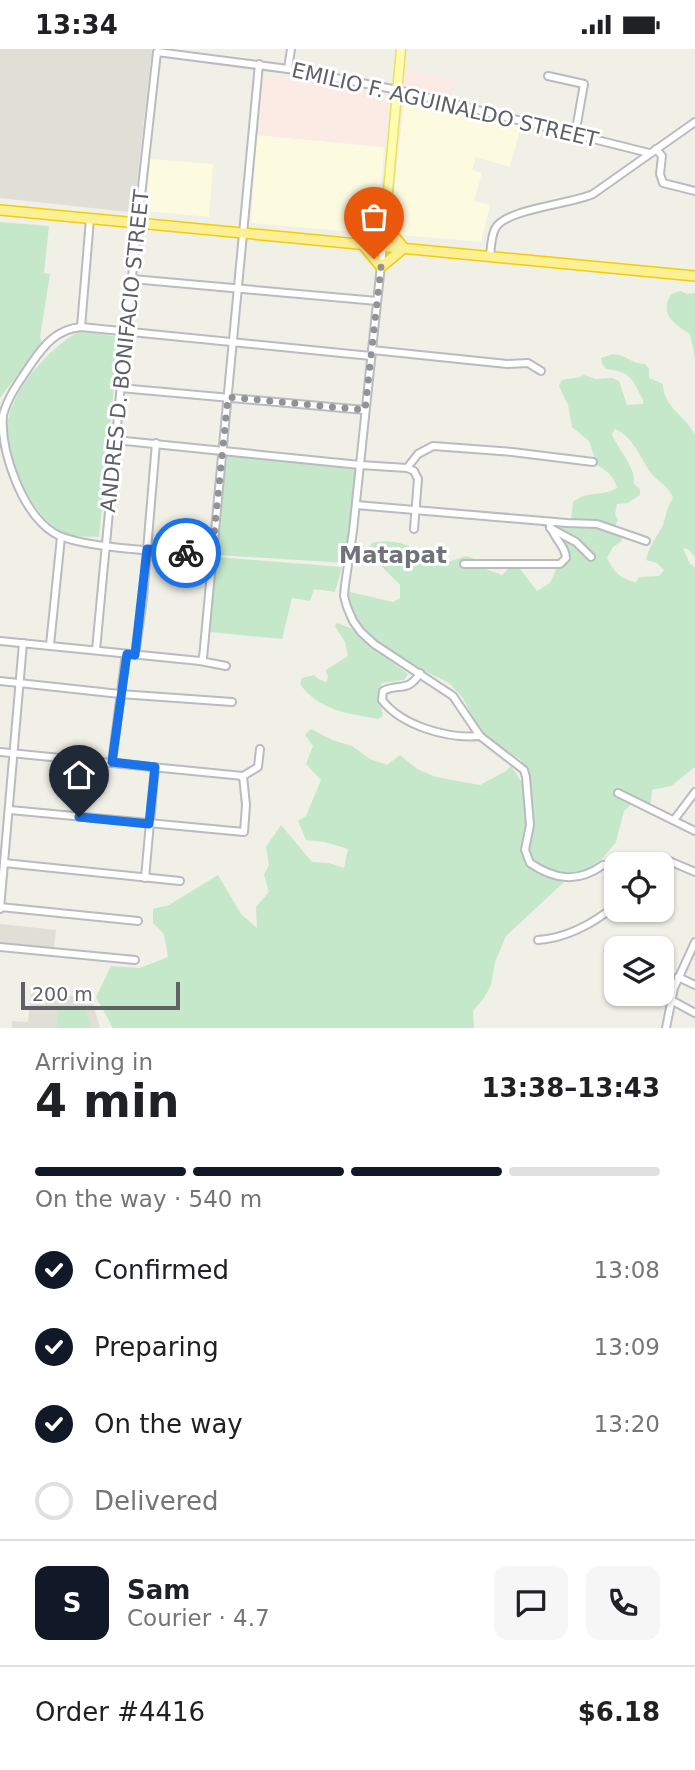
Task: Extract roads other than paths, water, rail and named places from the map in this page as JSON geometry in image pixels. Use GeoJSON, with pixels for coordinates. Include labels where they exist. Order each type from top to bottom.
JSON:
{"type":"FeatureCollection","features":[{"type":"Feature","properties":{"kind":"highway"},"geometry":{"type":"LineString","coordinates":[[0,210],[695,276]]}},
{"type":"Feature","properties":{"kind":"highway"},"geometry":{"type":"LineString","coordinates":[[362,244],[384,225],[404,248]]}},
{"type":"Feature","properties":{"kind":"highway"},"geometry":{"type":"LineString","coordinates":[[362,244],[381,267],[404,248]]}},
{"type":"Feature","properties":{"kind":"main road"},"geometry":{"type":"LineString","coordinates":[[383,246],[401,49]]}},
{"type":"Feature","properties":{"kind":"street"},"geometry":{"type":"LineString","coordinates":[[288,69],[291,49]]}},
{"type":"Feature","properties":{"kind":"street","name":"EMILIO F. AGUINALDO STREET"},"geometry":{"type":"LineString","coordinates":[[157,52],[259,64],[398,90],[649,153]]}},
{"type":"Feature","properties":{"kind":"street","name":"ANDRES D. BONIFACIO STREET"},"geometry":{"type":"LineString","coordinates":[[96,650],[120,388],[157,52]]}},
{"type":"Feature","properties":{"kind":"street"},"geometry":{"type":"LineString","coordinates":[[200,661],[203,657],[259,64]]}},
{"type":"Feature","properties":{"kind":"street"},"geometry":{"type":"LineString","coordinates":[[548,76],[584,84],[575,135]]}},
{"type":"Feature","properties":{"kind":"street"},"geometry":{"type":"LineString","coordinates":[[490,256],[494,231],[504,219],[586,198],[695,122]]}},
{"type":"Feature","properties":{"kind":"street"},"geometry":{"type":"LineString","coordinates":[[688,127],[694,133]]}},
{"type":"Feature","properties":{"kind":"street"},"geometry":{"type":"LineString","coordinates":[[656,149],[662,156],[660,174],[663,183],[695,191]]}},
{"type":"Feature","properties":{"kind":"street"},"geometry":{"type":"LineString","coordinates":[[81,327],[90,219]]}},
{"type":"Feature","properties":{"kind":"street"},"geometry":{"type":"LineString","coordinates":[[383,246],[344,596],[347,607],[352,621],[374,644],[453,696],[480,736],[519,765],[526,777],[530,825],[525,850],[530,863],[537,868],[569,878],[587,876],[603,865]]}},
{"type":"Feature","properties":{"kind":"street"},"geometry":{"type":"LineString","coordinates":[[132,279],[377,301]]}},
{"type":"Feature","properties":{"kind":"street"},"geometry":{"type":"LineString","coordinates":[[212,555],[105,545],[61,537],[42,524],[24,501],[6,458],[1,426],[8,400],[44,346],[64,331],[81,327],[233,342],[507,364],[528,363],[541,371]]}},
{"type":"Feature","properties":{"kind":"street"},"geometry":{"type":"LineString","coordinates":[[120,388],[365,410]]}},
{"type":"Feature","properties":{"kind":"street"},"geometry":{"type":"LineString","coordinates":[[115,440],[407,468],[414,471],[418,479],[414,529]]}},
{"type":"Feature","properties":{"kind":"street"},"geometry":{"type":"LineString","coordinates":[[135,655],[156,443]]}},
{"type":"Feature","properties":{"kind":"street"},"geometry":{"type":"LineString","coordinates":[[407,468],[418,454],[433,446],[512,452],[593,463]]}},
{"type":"Feature","properties":{"kind":"street"},"geometry":{"type":"LineString","coordinates":[[356,505],[550,525],[597,524],[646,541]]}},
{"type":"Feature","properties":{"kind":"street"},"geometry":{"type":"LineString","coordinates":[[550,525],[576,541],[591,557]]}},
{"type":"Feature","properties":{"kind":"street"},"geometry":{"type":"LineString","coordinates":[[464,564],[560,565],[566,558],[566,552],[550,525]]}},
{"type":"Feature","properties":{"kind":"street"},"geometry":{"type":"LineString","coordinates":[[50,645],[61,537]]}},
{"type":"Feature","properties":{"kind":"street"},"geometry":{"type":"LineString","coordinates":[[0,641],[200,661],[226,666]]}},
{"type":"Feature","properties":{"kind":"street"},"geometry":{"type":"LineString","coordinates":[[23,643],[0,908],[138,921]]}},
{"type":"Feature","properties":{"kind":"street"},"geometry":{"type":"LineString","coordinates":[[112,762],[127,654]]}},
{"type":"Feature","properties":{"kind":"street"},"geometry":{"type":"LineString","coordinates":[[420,673],[406,687],[383,691],[382,700],[388,708],[397,715],[437,731],[455,736],[480,736]]}},
{"type":"Feature","properties":{"kind":"street"},"geometry":{"type":"LineString","coordinates":[[0,681],[120,694],[232,702]]}},
{"type":"Feature","properties":{"kind":"street"},"geometry":{"type":"LineString","coordinates":[[0,752],[243,776],[258,767],[260,749]]}},
{"type":"Feature","properties":{"kind":"street"},"geometry":{"type":"LineString","coordinates":[[145,879],[155,767]]}},
{"type":"Feature","properties":{"kind":"street"},"geometry":{"type":"LineString","coordinates":[[10,810],[244,832],[246,805],[243,776]]}},
{"type":"Feature","properties":{"kind":"street"},"geometry":{"type":"LineString","coordinates":[[674,820],[695,792]]}},
{"type":"Feature","properties":{"kind":"street"},"geometry":{"type":"LineString","coordinates":[[618,793],[695,831]]}},
{"type":"Feature","properties":{"kind":"street"},"geometry":{"type":"LineString","coordinates":[[4,863],[180,881]]}},
{"type":"Feature","properties":{"kind":"street"},"geometry":{"type":"LineString","coordinates":[[674,863],[695,872]]}},
{"type":"Feature","properties":{"kind":"street"},"geometry":{"type":"LineString","coordinates":[[538,940],[556,938],[604,914]]}},
{"type":"Feature","properties":{"kind":"street"},"geometry":{"type":"LineString","coordinates":[[674,990],[695,942]]}},
{"type":"Feature","properties":{"kind":"street"},"geometry":{"type":"LineString","coordinates":[[0,947],[135,960]]}},
{"type":"Feature","properties":{"kind":"street"},"geometry":{"type":"LineString","coordinates":[[678,977],[695,985]]}},
{"type":"Feature","properties":{"kind":"street"},"geometry":{"type":"LineString","coordinates":[[674,1002],[695,1013]]}},
{"type":"Feature","properties":{"kind":"street"},"geometry":{"type":"LineString","coordinates":[[666,1028],[670,1006]]}},
{"type":"Feature","properties":{"kind":"district","name":"Matapat"},"geometry":{"type":"Point","coordinates":[393,555]}}]}
